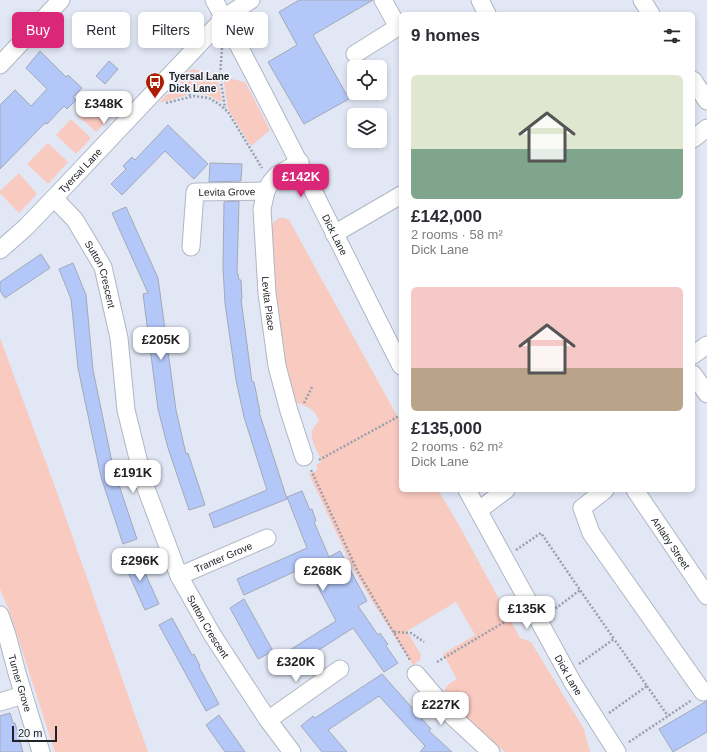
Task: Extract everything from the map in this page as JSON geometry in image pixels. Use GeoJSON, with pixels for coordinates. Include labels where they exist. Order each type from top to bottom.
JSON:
{"type":"FeatureCollection","features":[{"type":"Feature","properties":{"kind":"street"},"geometry":{"type":"LineString","coordinates":[[0,65],[61,0]]}},
{"type":"Feature","properties":{"kind":"street","name":"Dick Lane"},"geometry":{"type":"LineString","coordinates":[[214,0],[221,12]]}},
{"type":"Feature","properties":{"kind":"street","name":"Tyersal Lane"},"geometry":{"type":"LineString","coordinates":[[233,12],[251,0]]}},
{"type":"Feature","properties":{"kind":"street"},"geometry":{"type":"LineString","coordinates":[[355,54],[398,27],[383,0]]}},
{"type":"Feature","properties":{"kind":"street"},"geometry":{"type":"LineString","coordinates":[[480,0],[486,12]]}},
{"type":"Feature","properties":{"kind":"street"},"geometry":{"type":"LineString","coordinates":[[642,0],[650,12]]}},
{"type":"Feature","properties":{"kind":"street","name":"Tyersal Lane"},"geometry":{"type":"LineString","coordinates":[[0,250],[25,228],[212,31]]}},
{"type":"Feature","properties":{"kind":"street","name":"Dick Lane"},"geometry":{"type":"LineString","coordinates":[[240,48],[300,162],[334,234],[399,362]]}},
{"type":"Feature","properties":{"kind":"street"},"geometry":{"type":"LineString","coordinates":[[695,83],[707,101]]}},
{"type":"Feature","properties":{"kind":"street"},"geometry":{"type":"LineString","coordinates":[[695,137],[707,128]]}},
{"type":"Feature","properties":{"kind":"street"},"geometry":{"type":"LineString","coordinates":[[268,186],[277,175],[300,162]]}},
{"type":"Feature","properties":{"kind":"street","name":"Levita Grove"},"geometry":{"type":"LineString","coordinates":[[191,247],[195,192],[268,186]]}},
{"type":"Feature","properties":{"kind":"street","name":"Levita Place"},"geometry":{"type":"LineString","coordinates":[[268,186],[262,209],[267,293],[277,366],[289,411],[306,462]]}},
{"type":"Feature","properties":{"kind":"street"},"geometry":{"type":"LineString","coordinates":[[334,234],[399,196]]}},
{"type":"Feature","properties":{"kind":"street","name":"Sutton Crescent"},"geometry":{"type":"LineString","coordinates":[[54,198],[75,220],[103,267],[119,338],[126,410],[144,483],[179,576],[213,636],[268,720],[292,752]]}},
{"type":"Feature","properties":{"kind":"street"},"geometry":{"type":"LineString","coordinates":[[695,354],[707,345]]}},
{"type":"Feature","properties":{"kind":"street"},"geometry":{"type":"LineString","coordinates":[[695,377],[707,394]]}},
{"type":"Feature","properties":{"kind":"street","name":"Dick Lane"},"geometry":{"type":"LineString","coordinates":[[468,492],[567,672],[617,752]]}},
{"type":"Feature","properties":{"kind":"street"},"geometry":{"type":"LineString","coordinates":[[478,510],[503,492]]}},
{"type":"Feature","properties":{"kind":"street"},"geometry":{"type":"LineString","coordinates":[[602,492],[582,508],[591,533],[704,692]]}},
{"type":"Feature","properties":{"kind":"street","name":"Anlaby Street"},"geometry":{"type":"LineString","coordinates":[[636,492],[707,596]]}},
{"type":"Feature","properties":{"kind":"street","name":"Tranter Grove"},"geometry":{"type":"LineString","coordinates":[[179,576],[267,538]]}},
{"type":"Feature","properties":{"kind":"street","name":"Turner Grove"},"geometry":{"type":"LineString","coordinates":[[0,615],[8,635],[23,695],[41,752]]}},
{"type":"Feature","properties":{"kind":"street"},"geometry":{"type":"LineString","coordinates":[[268,720],[340,669]]}},
{"type":"Feature","properties":{"kind":"street"},"geometry":{"type":"LineString","coordinates":[[416,674],[452,716],[491,752]]}},
{"type":"Feature","properties":{"kind":"street"},"geometry":{"type":"LineString","coordinates":[[0,702],[23,695]]}},
{"type":"Feature","properties":{"kind":"path"},"geometry":{"type":"LineString","coordinates":[[222,48],[220,76],[225,109]]}},
{"type":"Feature","properties":{"kind":"path"},"geometry":{"type":"LineString","coordinates":[[148,99],[156,106],[194,96],[209,98],[219,104],[228,112],[268,186]]}},
{"type":"Feature","properties":{"kind":"path"},"geometry":{"type":"LineString","coordinates":[[399,416],[306,462],[358,572],[408,655],[416,674]]}},
{"type":"Feature","properties":{"kind":"path"},"geometry":{"type":"LineString","coordinates":[[504,558],[541,533],[668,716]]}},
{"type":"Feature","properties":{"kind":"path"},"geometry":{"type":"LineString","coordinates":[[437,662],[580,590]]}},
{"type":"Feature","properties":{"kind":"path"},"geometry":{"type":"LineString","coordinates":[[394,632],[411,633],[424,642]]}},
{"type":"Feature","properties":{"kind":"path"},"geometry":{"type":"LineString","coordinates":[[567,672],[614,639]]}},
{"type":"Feature","properties":{"kind":"path"},"geometry":{"type":"LineString","coordinates":[[597,721],[647,686]]}},
{"type":"Feature","properties":{"kind":"path"},"geometry":{"type":"LineString","coordinates":[[617,752],[704,692]]}},
{"type":"Feature","properties":{"kind":"shaded area"},"geometry":{"type":"Polygon","coordinates":[[[193,69],[217,75],[222,102],[208,95],[191,93],[179,81],[187,72],[193,69]]]}},
{"type":"Feature","properties":{"kind":"shaded area"},"geometry":{"type":"Polygon","coordinates":[[[223,77],[245,82],[270,130],[251,146],[228,109],[223,77]]]}},
{"type":"Feature","properties":{"kind":"shaded area"},"geometry":{"type":"Polygon","coordinates":[[[176,85],[187,95],[159,103],[176,85]]]}},
{"type":"Feature","properties":{"kind":"shaded area"},"geometry":{"type":"Polygon","coordinates":[[[89,101],[108,120],[96,132],[76,114],[89,101]]]}},
{"type":"Feature","properties":{"kind":"shaded area"},"geometry":{"type":"Polygon","coordinates":[[[71,119],[91,138],[76,154],[56,135],[71,119]]]}},
{"type":"Feature","properties":{"kind":"shaded area"},"geometry":{"type":"Polygon","coordinates":[[[48,143],[68,162],[48,184],[27,164],[48,143]]]}},
{"type":"Feature","properties":{"kind":"shaded area"},"geometry":{"type":"Polygon","coordinates":[[[19,173],[37,194],[19,213],[0,193],[0,191],[19,173]]]}},
{"type":"Feature","properties":{"kind":"shaded area"},"geometry":{"type":"Polygon","coordinates":[[[279,218],[284,218],[289,220],[399,419],[399,492],[439,492],[460,527],[520,638],[531,642],[584,729],[590,752],[505,752],[471,722],[445,693],[447,686],[457,679],[443,654],[475,635],[456,602],[407,631],[421,655],[420,660],[413,665],[353,569],[309,474],[318,470],[316,465],[322,461],[314,446],[312,435],[312,430],[319,422],[317,416],[314,411],[299,404],[290,397],[275,308],[271,231],[276,220],[279,218]]]}},
{"type":"Feature","properties":{"kind":"shaded area"},"geometry":{"type":"Polygon","coordinates":[[[0,338],[54,484],[148,752],[55,752],[9,610],[0,589],[0,338]]]}},
{"type":"Feature","properties":{"kind":"building"},"geometry":{"type":"Polygon","coordinates":[[[299,0],[373,0],[313,35],[347,95],[347,100],[304,124],[268,62],[297,45],[279,12],[299,0]]]}},
{"type":"Feature","properties":{"kind":"building"},"geometry":{"type":"Polygon","coordinates":[[[40,51],[66,77],[68,75],[82,88],[73,97],[76,100],[67,109],[64,106],[47,124],[45,123],[0,169],[0,105],[15,90],[31,106],[47,89],[26,68],[40,51]]]}},
{"type":"Feature","properties":{"kind":"building"},"geometry":{"type":"Polygon","coordinates":[[[109,61],[118,69],[105,84],[96,76],[109,61]]]}},
{"type":"Feature","properties":{"kind":"building"},"geometry":{"type":"Polygon","coordinates":[[[168,125],[208,164],[194,179],[165,151],[122,195],[111,184],[126,169],[123,166],[132,157],[135,160],[168,125]]]}},
{"type":"Feature","properties":{"kind":"building"},"geometry":{"type":"Polygon","coordinates":[[[210,163],[242,164],[241,181],[209,182],[210,163]]]}},
{"type":"Feature","properties":{"kind":"building"},"geometry":{"type":"Polygon","coordinates":[[[239,201],[237,274],[239,280],[241,280],[241,299],[252,382],[254,382],[259,412],[287,499],[214,528],[209,514],[267,490],[244,417],[236,380],[225,303],[223,267],[224,202],[239,201]]]}},
{"type":"Feature","properties":{"kind":"building"},"geometry":{"type":"Polygon","coordinates":[[[126,207],[158,278],[176,410],[186,454],[188,453],[205,505],[189,510],[168,448],[158,409],[143,294],[148,293],[112,213],[126,207]]]}},
{"type":"Feature","properties":{"kind":"building"},"geometry":{"type":"Polygon","coordinates":[[[41,254],[50,268],[5,298],[0,291],[0,282],[41,254]]]}},
{"type":"Feature","properties":{"kind":"building"},"geometry":{"type":"Polygon","coordinates":[[[73,263],[86,295],[93,370],[113,467],[137,539],[123,544],[101,477],[78,368],[71,299],[59,269],[73,263]]]}},
{"type":"Feature","properties":{"kind":"building"},"geometry":{"type":"Polygon","coordinates":[[[302,491],[310,510],[312,509],[316,521],[314,522],[329,557],[340,551],[367,601],[358,606],[378,635],[380,633],[388,644],[386,646],[398,663],[384,672],[353,628],[286,671],[277,658],[336,621],[307,566],[244,595],[237,579],[307,548],[287,497],[302,491]]]}},
{"type":"Feature","properties":{"kind":"building"},"geometry":{"type":"Polygon","coordinates":[[[136,553],[159,604],[145,610],[122,559],[136,553]]]}},
{"type":"Feature","properties":{"kind":"building"},"geometry":{"type":"Polygon","coordinates":[[[244,599],[273,651],[258,659],[230,608],[244,599]]]}},
{"type":"Feature","properties":{"kind":"building"},"geometry":{"type":"Polygon","coordinates":[[[172,618],[192,655],[194,654],[200,666],[199,667],[219,704],[206,711],[159,625],[172,618]]]}},
{"type":"Feature","properties":{"kind":"building"},"geometry":{"type":"Polygon","coordinates":[[[382,674],[431,729],[429,731],[452,752],[420,752],[425,746],[379,696],[328,730],[347,752],[322,752],[301,726],[313,716],[315,718],[382,674]]]}},
{"type":"Feature","properties":{"kind":"building"},"geometry":{"type":"Polygon","coordinates":[[[707,701],[707,732],[673,752],[659,729],[707,701]]]}},
{"type":"Feature","properties":{"kind":"building"},"geometry":{"type":"Polygon","coordinates":[[[10,713],[13,723],[15,723],[23,752],[0,752],[0,716],[10,713]]]}},
{"type":"Feature","properties":{"kind":"building"},"geometry":{"type":"Polygon","coordinates":[[[219,715],[245,752],[225,752],[206,725],[219,715]]]}},
{"type":"Feature","properties":{"kind":"place","name":"Tyersal Lane Dick Lane"},"geometry":{"type":"Point","coordinates":[155,99]}}]}
